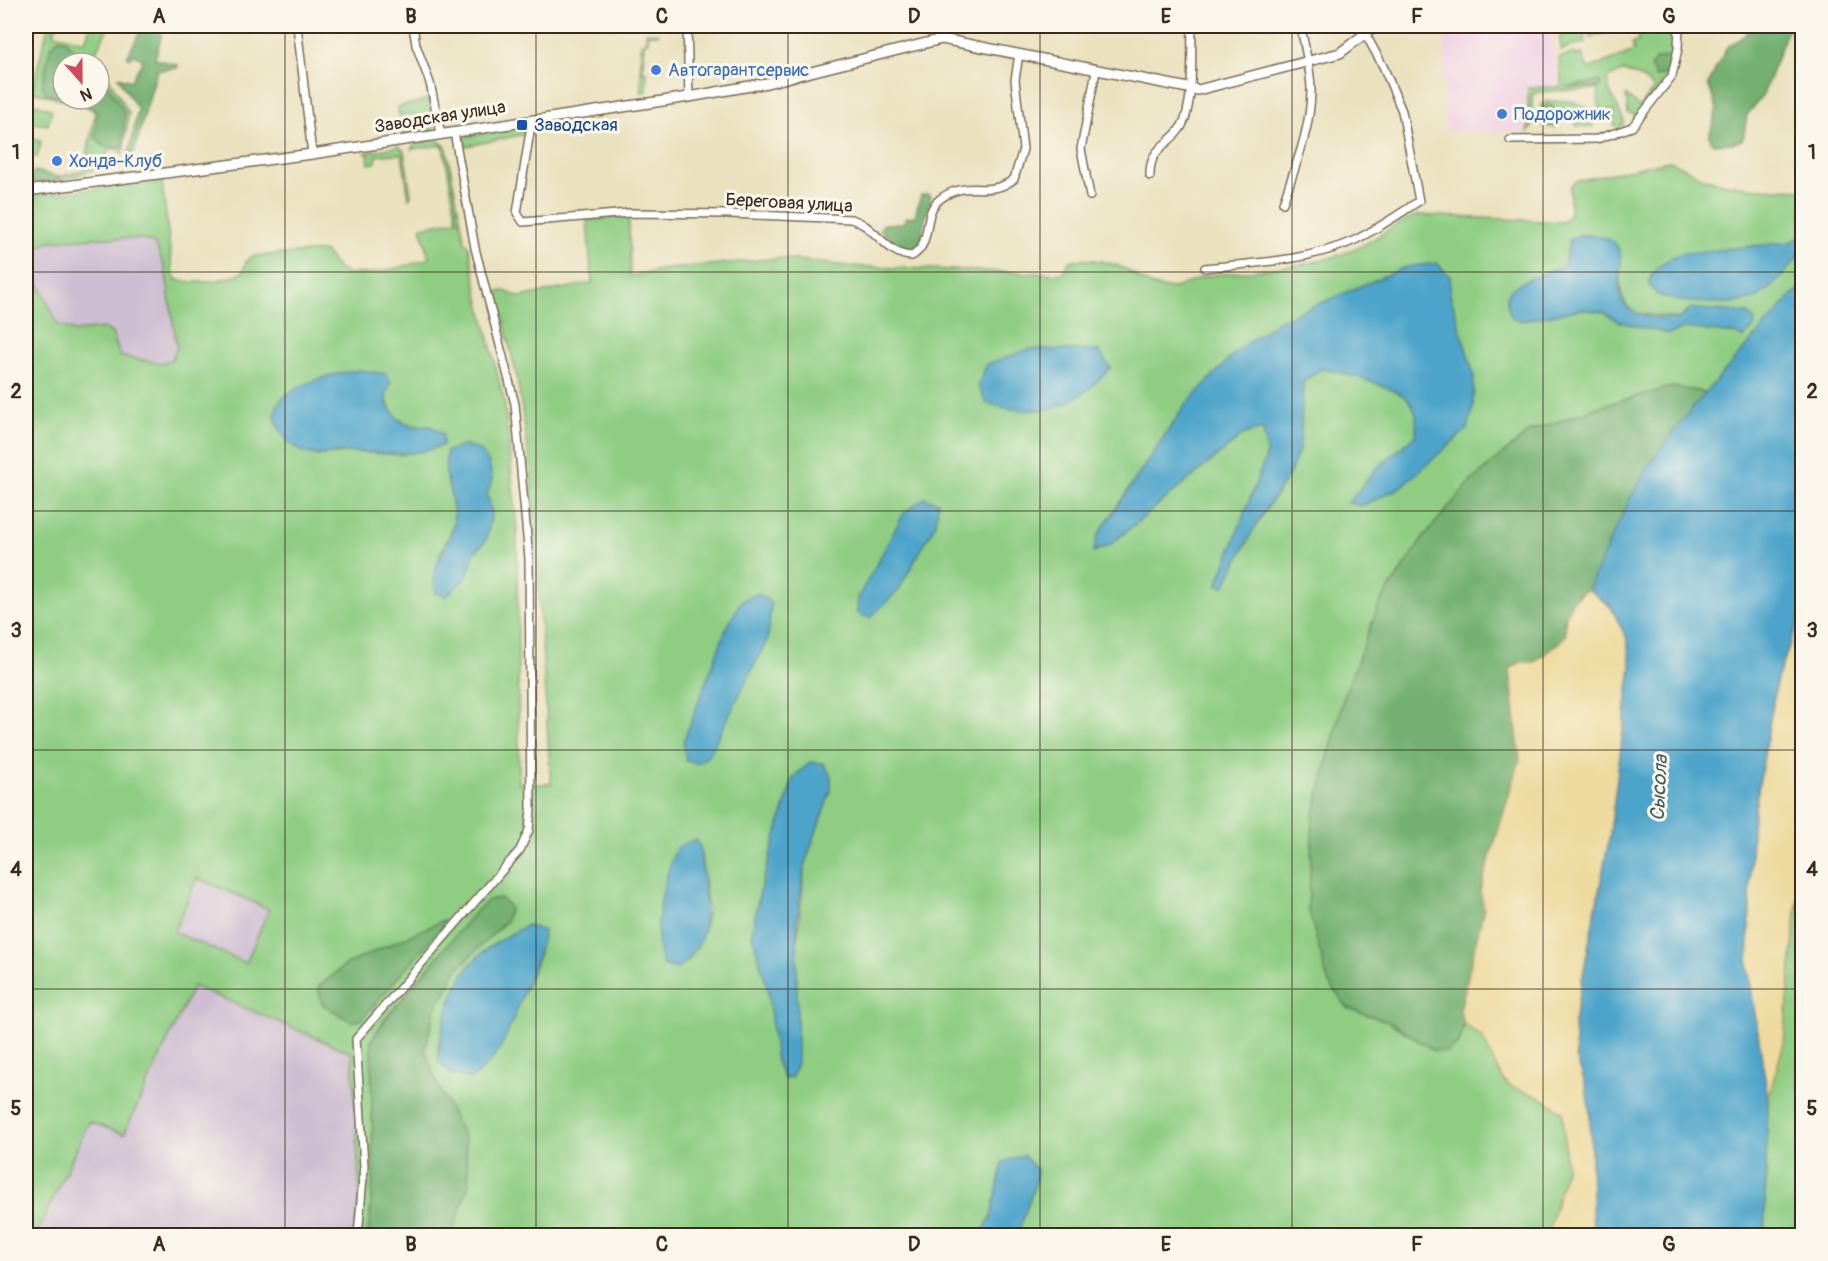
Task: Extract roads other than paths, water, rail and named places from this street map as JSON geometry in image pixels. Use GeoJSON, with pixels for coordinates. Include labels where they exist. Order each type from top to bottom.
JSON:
{"type":"FeatureCollection","features":[{"type":"Feature","properties":{"kind":"street"},"geometry":{"type":"LineString","coordinates":[[297,26],[312,154]]}},
{"type":"Feature","properties":{"kind":"street"},"geometry":{"type":"LineString","coordinates":[[413,26],[416,45],[430,83],[441,134]]}},
{"type":"Feature","properties":{"kind":"street"},"geometry":{"type":"LineString","coordinates":[[687,26],[689,97]]}},
{"type":"Feature","properties":{"kind":"street"},"geometry":{"type":"LineString","coordinates":[[942,39],[943,26]]}},
{"type":"Feature","properties":{"kind":"street"},"geometry":{"type":"LineString","coordinates":[[1150,176],[1152,157],[1182,126],[1185,118],[1189,90],[1192,26]]}},
{"type":"Feature","properties":{"kind":"street"},"geometry":{"type":"LineString","coordinates":[[1283,204],[1306,132],[1311,107],[1301,26]]}},
{"type":"Feature","properties":{"kind":"street","name":"Заводская улица"},"geometry":{"type":"LineString","coordinates":[[26,191],[312,154],[689,97],[767,83],[942,39],[1189,90],[1210,88],[1340,53],[1375,26]]}},
{"type":"Feature","properties":{"kind":"street"},"geometry":{"type":"LineString","coordinates":[[1510,140],[1603,138],[1632,128],[1672,76],[1678,49],[1679,26]]}},
{"type":"Feature","properties":{"kind":"street"},"geometry":{"type":"LineString","coordinates":[[1205,268],[1314,254],[1354,241],[1419,201],[1398,99],[1366,35]]}},
{"type":"Feature","properties":{"kind":"street","name":"Береговая улица"},"geometry":{"type":"LineString","coordinates":[[532,119],[516,213],[523,222],[629,213],[851,219],[863,223],[900,255],[912,256],[925,243],[934,206],[940,199],[965,187],[986,190],[1014,179],[1023,149],[1015,80],[1019,54]]}},
{"type":"Feature","properties":{"kind":"street"},"geometry":{"type":"LineString","coordinates":[[1090,196],[1081,148],[1096,71]]}},
{"type":"Feature","properties":{"kind":"street"},"geometry":{"type":"LineString","coordinates":[[358,1236],[364,1166],[356,1039],[520,849],[529,830],[531,808],[529,559],[515,404],[475,248],[454,132]]}},
{"type":"Feature","properties":{"kind":"water"},"geometry":{"type":"Polygon","coordinates":[[[1579,235],[1601,237],[1614,242],[1621,262],[1619,287],[1621,298],[1633,311],[1652,317],[1678,320],[1691,308],[1747,313],[1755,320],[1754,328],[1743,338],[1735,334],[1686,328],[1669,334],[1620,322],[1603,312],[1581,309],[1522,321],[1512,318],[1507,300],[1511,290],[1533,277],[1564,266],[1569,241],[1579,235]]]}},
{"type":"Feature","properties":{"kind":"water"},"geometry":{"type":"Polygon","coordinates":[[[1802,236],[1802,253],[1775,284],[1762,294],[1747,301],[1722,303],[1678,300],[1659,295],[1649,285],[1655,270],[1678,254],[1791,242],[1802,236]]]}},
{"type":"Feature","properties":{"kind":"water"},"geometry":{"type":"Polygon","coordinates":[[[1437,263],[1450,277],[1450,295],[1474,376],[1473,409],[1467,429],[1401,487],[1362,506],[1348,503],[1375,470],[1416,435],[1414,408],[1402,395],[1381,385],[1320,369],[1303,382],[1300,447],[1290,473],[1258,521],[1224,587],[1217,586],[1267,454],[1263,429],[1244,434],[1111,544],[1093,552],[1098,535],[1186,404],[1238,350],[1278,321],[1406,267],[1437,263]]]}},
{"type":"Feature","properties":{"kind":"water","name":"Сысола"},"geometry":{"type":"Polygon","coordinates":[[[1802,288],[1802,612],[1777,679],[1752,825],[1748,968],[1768,1099],[1764,1235],[1593,1235],[1590,1113],[1585,1083],[1576,1056],[1574,1022],[1610,834],[1631,667],[1627,639],[1611,607],[1588,589],[1627,505],[1654,458],[1704,394],[1794,293],[1802,288]]]}},
{"type":"Feature","properties":{"kind":"water"},"geometry":{"type":"Polygon","coordinates":[[[1030,349],[1099,351],[1110,368],[1082,394],[1055,408],[1024,410],[986,403],[978,385],[987,364],[1030,349]]]}},
{"type":"Feature","properties":{"kind":"water"},"geometry":{"type":"Polygon","coordinates":[[[360,370],[386,374],[391,382],[386,394],[387,405],[399,420],[412,427],[430,426],[443,434],[443,445],[419,452],[398,454],[353,452],[319,455],[306,453],[289,443],[278,426],[275,413],[280,402],[290,392],[303,385],[360,370]]]}},
{"type":"Feature","properties":{"kind":"water"},"geometry":{"type":"Polygon","coordinates":[[[466,445],[481,451],[489,463],[492,479],[487,495],[492,513],[486,540],[474,553],[467,576],[447,596],[436,593],[434,581],[435,571],[454,521],[446,469],[447,451],[466,445]]]}},
{"type":"Feature","properties":{"kind":"water"},"geometry":{"type":"Polygon","coordinates":[[[924,498],[938,502],[936,523],[898,591],[870,618],[857,613],[858,598],[904,513],[924,498]]]}},
{"type":"Feature","properties":{"kind":"water"},"geometry":{"type":"Polygon","coordinates":[[[758,593],[771,603],[768,638],[709,755],[699,763],[686,761],[683,742],[727,627],[741,601],[758,593]]]}},
{"type":"Feature","properties":{"kind":"water"},"geometry":{"type":"Polygon","coordinates":[[[810,762],[823,763],[831,776],[831,790],[805,863],[797,921],[797,1063],[792,1077],[784,1079],[776,1061],[768,991],[752,934],[760,891],[793,778],[810,762]]]}},
{"type":"Feature","properties":{"kind":"water"},"geometry":{"type":"Polygon","coordinates":[[[696,839],[700,847],[705,897],[704,929],[690,957],[677,969],[663,965],[659,952],[660,906],[676,848],[696,839]]]}},
{"type":"Feature","properties":{"kind":"water"},"geometry":{"type":"Polygon","coordinates":[[[528,925],[544,931],[533,967],[505,1039],[491,1061],[470,1079],[451,1074],[439,1062],[439,1051],[447,1011],[458,985],[470,965],[490,947],[528,925]]]}},
{"type":"Feature","properties":{"kind":"water"},"geometry":{"type":"Polygon","coordinates":[[[1023,1155],[1037,1170],[1035,1184],[1018,1233],[981,1235],[991,1217],[1003,1162],[1023,1155]]]}},
{"type":"Feature","properties":{"kind":"place","name":"Автогарантсервис"},"geometry":{"type":"Point","coordinates":[656,70]}},
{"type":"Feature","properties":{"kind":"place","name":"Подорожник"},"geometry":{"type":"Point","coordinates":[1502,114]}},
{"type":"Feature","properties":{"kind":"place","name":"Заводская"},"geometry":{"type":"Point","coordinates":[522,125]}},
{"type":"Feature","properties":{"kind":"place","name":"Хонда-Клуб"},"geometry":{"type":"Point","coordinates":[57,161]}}]}
